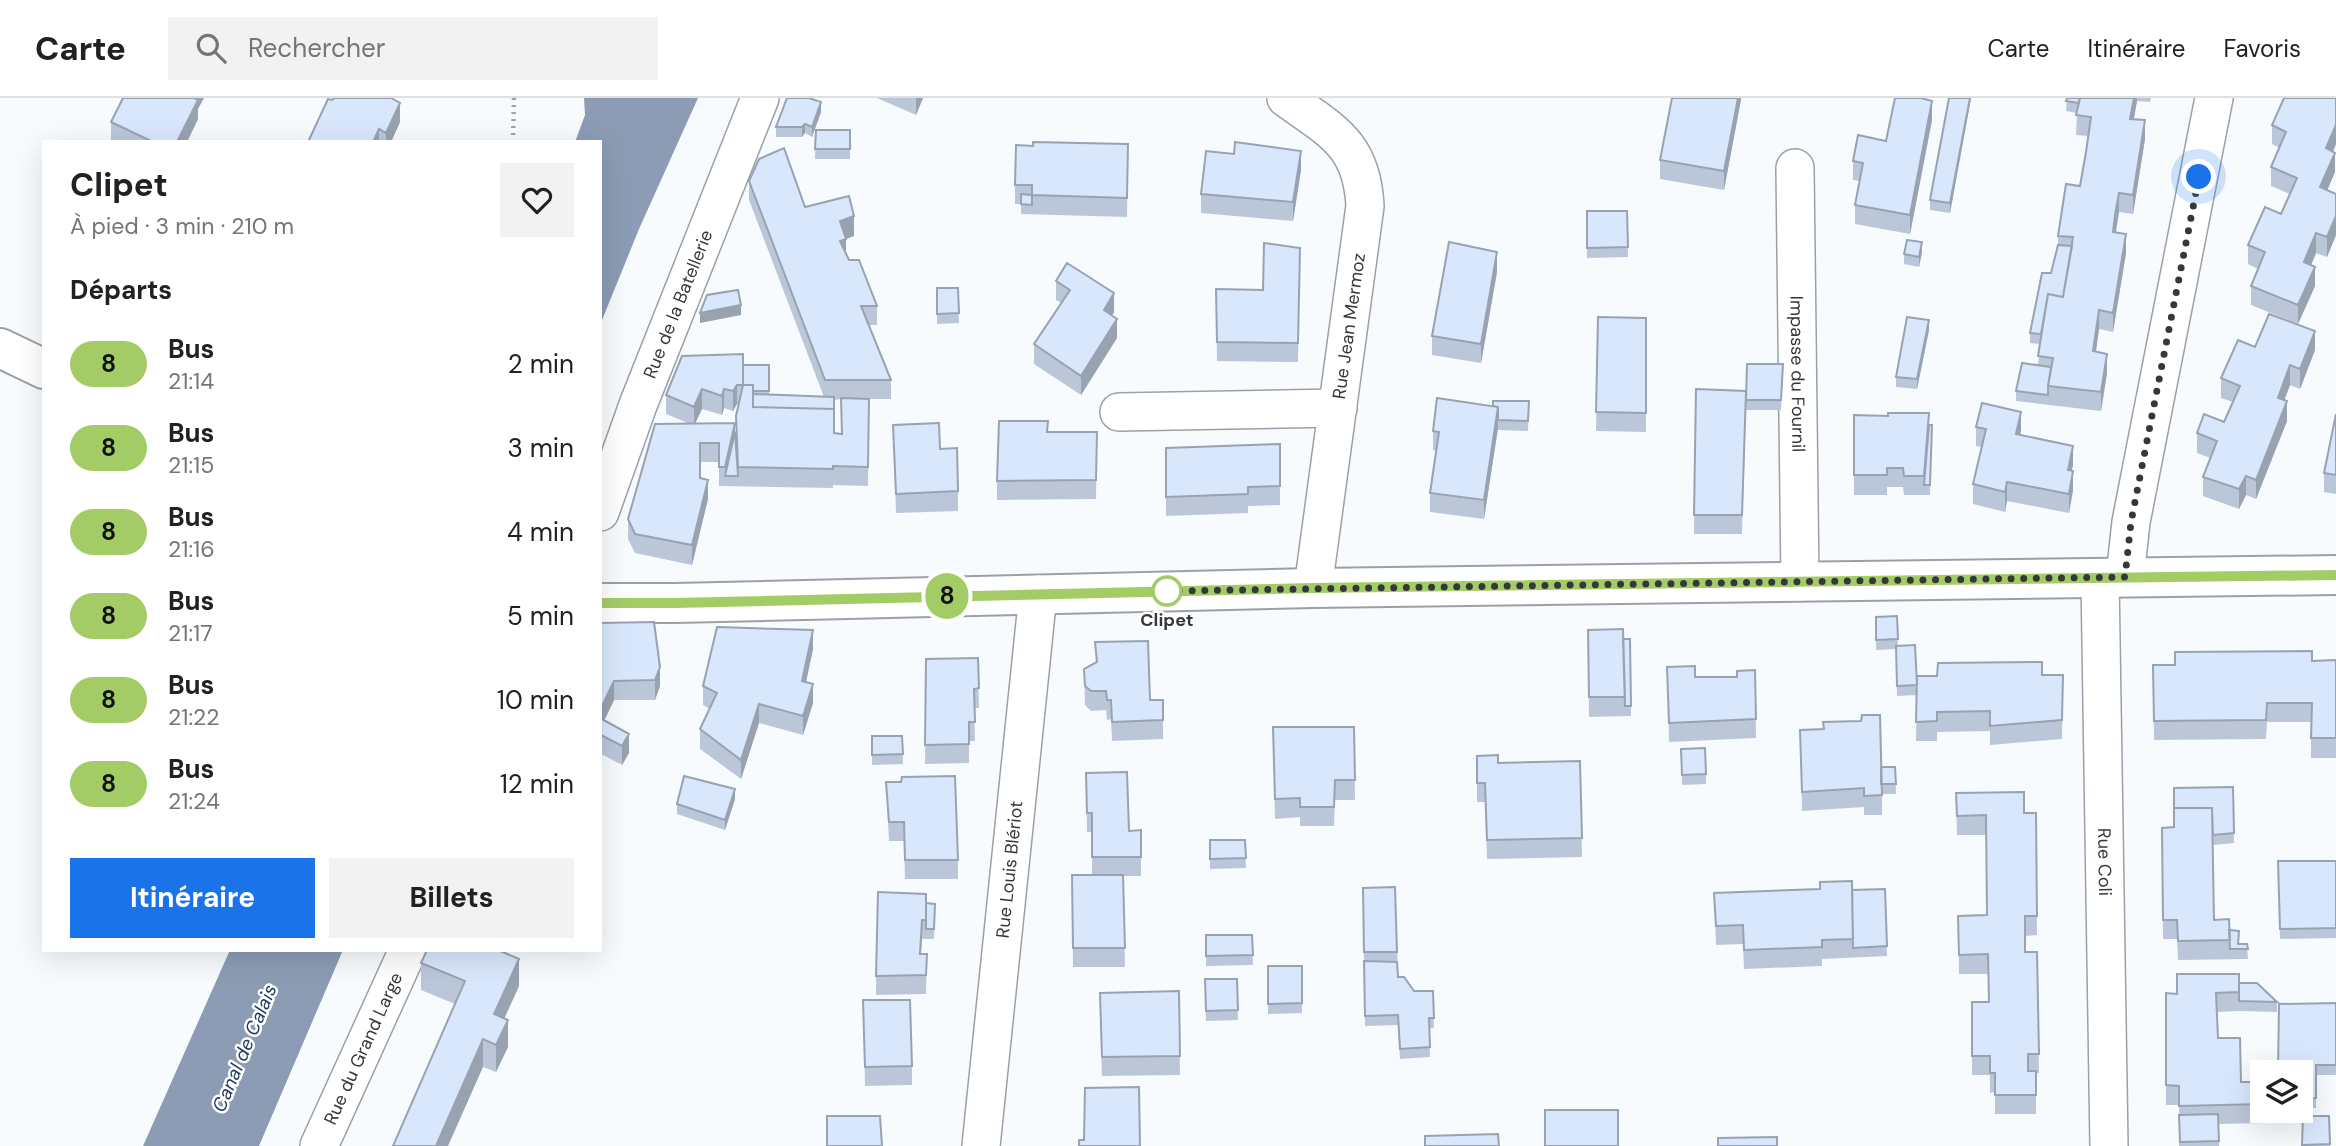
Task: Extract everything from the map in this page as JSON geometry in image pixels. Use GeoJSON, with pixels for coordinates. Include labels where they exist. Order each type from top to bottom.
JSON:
{"type":"FeatureCollection","features":[{"type":"Feature","properties":{"kind":"street","name":"Rue de la Batellerie"},"geometry":{"type":"LineString","coordinates":[[602,506],[638,405],[760,98]]}},
{"type":"Feature","properties":{"kind":"street","name":"Rue Jean Mermoz"},"geometry":{"type":"LineString","coordinates":[[1286,98],[1342,140],[1353,154],[1364,188],[1366,206],[1313,588]]}},
{"type":"Feature","properties":{"kind":"street","name":"Rue Coli"},"geometry":{"type":"LineString","coordinates":[[2109,1146],[2112,577],[2131,522],[2214,98]]}},
{"type":"Feature","properties":{"kind":"street","name":"Impasse du Fournil"},"geometry":{"type":"LineString","coordinates":[[1795,168],[1800,582]]}},
{"type":"Feature","properties":{"kind":"street"},"geometry":{"type":"LineString","coordinates":[[0,348],[42,368]]}},
{"type":"Feature","properties":{"kind":"street"},"geometry":{"type":"LineString","coordinates":[[1119,412],[1338,408]]}},
{"type":"Feature","properties":{"kind":"street"},"geometry":{"type":"LineString","coordinates":[[602,603],[1313,588],[2336,575]]}},
{"type":"Feature","properties":{"kind":"street","name":"Rue Louis Blériot"},"geometry":{"type":"LineString","coordinates":[[981,1146],[1038,594]]}},
{"type":"Feature","properties":{"kind":"street","name":"Rue du Grand Large"},"geometry":{"type":"LineString","coordinates":[[318,1146],[407,952]]}},
{"type":"Feature","properties":{"kind":"path"},"geometry":{"type":"LineString","coordinates":[[513,140],[514,98]]}},
{"type":"Feature","properties":{"kind":"water"},"geometry":{"type":"Polygon","coordinates":[[[584,98],[698,98],[639,229],[602,320],[602,140],[576,140],[585,115],[584,98]]]}},
{"type":"Feature","properties":{"kind":"water","name":"Canal de Calais"},"geometry":{"type":"Polygon","coordinates":[[[229,952],[342,952],[259,1146],[143,1146],[229,952]]]}},
{"type":"Feature","properties":{"kind":"building"},"geometry":{"type":"Polygon","coordinates":[[[123,98],[198,100],[178,140],[149,140],[111,122],[123,98]]]}},
{"type":"Feature","properties":{"kind":"building"},"geometry":{"type":"Polygon","coordinates":[[[391,98],[400,103],[386,133],[379,129],[374,140],[309,140],[328,99],[391,98]]]}},
{"type":"Feature","properties":{"kind":"building"},"geometry":{"type":"Polygon","coordinates":[[[787,98],[809,98],[821,102],[812,127],[805,124],[802,127],[776,127],[787,98]]]}},
{"type":"Feature","properties":{"kind":"building"},"geometry":{"type":"Polygon","coordinates":[[[1672,98],[1738,98],[1724,171],[1660,160],[1672,98]]]}},
{"type":"Feature","properties":{"kind":"building"},"geometry":{"type":"Polygon","coordinates":[[[1895,98],[1921,98],[1932,101],[1910,215],[1855,205],[1863,163],[1853,161],[1858,135],[1886,141],[1895,98]]]}},
{"type":"Feature","properties":{"kind":"building"},"geometry":{"type":"Polygon","coordinates":[[[1949,98],[1970,98],[1950,203],[1930,200],[1949,98]]]}},
{"type":"Feature","properties":{"kind":"building"},"geometry":{"type":"Polygon","coordinates":[[[2067,98],[2079,98],[2079,103],[2066,101],[2067,98]]]}},
{"type":"Feature","properties":{"kind":"building"},"geometry":{"type":"Polygon","coordinates":[[[2080,98],[2134,98],[2130,119],[2145,120],[2133,195],[2119,193],[2115,215],[2113,232],[2126,234],[2113,313],[2099,310],[2093,351],[2107,354],[2101,392],[2048,386],[2053,358],[2038,356],[2048,294],[2063,297],[2073,237],[2058,236],[2066,184],[2080,186],[2086,152],[2091,117],[2076,115],[2080,98]]]}},
{"type":"Feature","properties":{"kind":"building"},"geometry":{"type":"Polygon","coordinates":[[[2284,98],[2336,98],[2336,125],[2326,148],[2335,153],[2320,187],[2336,194],[2336,216],[2327,237],[2316,233],[2304,262],[2315,267],[2298,305],[2251,286],[2265,252],[2248,245],[2265,207],[2281,214],[2297,178],[2271,167],[2286,132],[2272,125],[2284,98]]]}},
{"type":"Feature","properties":{"kind":"building"},"geometry":{"type":"Polygon","coordinates":[[[816,130],[850,130],[850,149],[815,149],[816,130]]]}},
{"type":"Feature","properties":{"kind":"building"},"geometry":{"type":"Polygon","coordinates":[[[1033,142],[1128,144],[1127,198],[1032,195],[1032,185],[1015,185],[1016,145],[1033,146],[1033,142]]]}},
{"type":"Feature","properties":{"kind":"building"},"geometry":{"type":"Polygon","coordinates":[[[1235,142],[1301,151],[1293,202],[1201,194],[1206,151],[1234,154],[1235,142]]]}},
{"type":"Feature","properties":{"kind":"building"},"geometry":{"type":"Polygon","coordinates":[[[784,148],[805,207],[849,196],[854,216],[840,221],[846,239],[840,241],[849,260],[859,260],[877,306],[861,306],[891,380],[825,380],[749,181],[759,159],[784,148]]]}},
{"type":"Feature","properties":{"kind":"building"},"geometry":{"type":"Polygon","coordinates":[[[1021,194],[1032,195],[1032,205],[1021,204],[1021,194]]]}},
{"type":"Feature","properties":{"kind":"building"},"geometry":{"type":"Polygon","coordinates":[[[1587,211],[1627,211],[1628,247],[1587,248],[1587,211]]]}},
{"type":"Feature","properties":{"kind":"building"},"geometry":{"type":"Polygon","coordinates":[[[1907,240],[1922,242],[1919,257],[1904,254],[1907,240]]]}},
{"type":"Feature","properties":{"kind":"building"},"geometry":{"type":"Polygon","coordinates":[[[1449,242],[1497,252],[1481,344],[1432,336],[1449,242]]]}},
{"type":"Feature","properties":{"kind":"building"},"geometry":{"type":"Polygon","coordinates":[[[1264,243],[1300,248],[1298,343],[1217,342],[1216,289],[1263,290],[1264,243]]]}},
{"type":"Feature","properties":{"kind":"building"},"geometry":{"type":"Polygon","coordinates":[[[2058,245],[2072,246],[2063,297],[2048,294],[2041,334],[2030,333],[2042,273],[2051,273],[2058,245]]]}},
{"type":"Feature","properties":{"kind":"building"},"geometry":{"type":"Polygon","coordinates":[[[1067,263],[1114,293],[1104,310],[1117,319],[1081,376],[1034,344],[1070,290],[1056,281],[1067,263]]]}},
{"type":"Feature","properties":{"kind":"building"},"geometry":{"type":"Polygon","coordinates":[[[937,288],[958,288],[959,313],[937,314],[937,288]]]}},
{"type":"Feature","properties":{"kind":"building"},"geometry":{"type":"Polygon","coordinates":[[[738,290],[741,305],[700,313],[707,295],[738,290]]]}},
{"type":"Feature","properties":{"kind":"building"},"geometry":{"type":"Polygon","coordinates":[[[2269,314],[2315,331],[2300,369],[2290,365],[2278,398],[2287,401],[2256,480],[2246,476],[2239,489],[2203,477],[2217,441],[2197,433],[2204,414],[2224,422],[2240,386],[2221,378],[2238,340],[2255,347],[2269,314]]]}},
{"type":"Feature","properties":{"kind":"building"},"geometry":{"type":"Polygon","coordinates":[[[1598,317],[1646,318],[1646,413],[1596,412],[1598,317]]]}},
{"type":"Feature","properties":{"kind":"building"},"geometry":{"type":"Polygon","coordinates":[[[1907,317],[1929,320],[1917,379],[1896,377],[1907,317]]]}},
{"type":"Feature","properties":{"kind":"building"},"geometry":{"type":"Polygon","coordinates":[[[743,354],[743,385],[737,385],[733,391],[724,389],[722,396],[702,389],[694,407],[666,395],[682,356],[743,354]]]}},
{"type":"Feature","properties":{"kind":"building"},"geometry":{"type":"Polygon","coordinates":[[[2022,363],[2051,367],[2048,395],[2016,391],[2022,363]]]}},
{"type":"Feature","properties":{"kind":"building"},"geometry":{"type":"Polygon","coordinates":[[[1747,364],[1783,364],[1781,400],[1746,400],[1747,364]]]}},
{"type":"Feature","properties":{"kind":"building"},"geometry":{"type":"Polygon","coordinates":[[[743,365],[769,365],[769,391],[753,391],[753,385],[743,385],[743,365]]]}},
{"type":"Feature","properties":{"kind":"building"},"geometry":{"type":"Polygon","coordinates":[[[743,385],[753,385],[753,407],[834,409],[834,433],[842,434],[841,398],[869,399],[868,467],[738,467],[736,416],[743,385]]]}},
{"type":"Feature","properties":{"kind":"building"},"geometry":{"type":"Polygon","coordinates":[[[1696,389],[1746,391],[1742,515],[1694,515],[1696,389]]]}},
{"type":"Feature","properties":{"kind":"building"},"geometry":{"type":"Polygon","coordinates":[[[753,394],[834,397],[834,409],[753,407],[753,394]]]}},
{"type":"Feature","properties":{"kind":"building"},"geometry":{"type":"Polygon","coordinates":[[[1437,398],[1498,407],[1484,500],[1430,493],[1439,432],[1433,431],[1437,398]]]}},
{"type":"Feature","properties":{"kind":"building"},"geometry":{"type":"Polygon","coordinates":[[[1493,401],[1529,401],[1528,421],[1498,420],[1498,407],[1493,406],[1493,401]]]}},
{"type":"Feature","properties":{"kind":"building"},"geometry":{"type":"Polygon","coordinates":[[[1982,403],[2021,412],[2016,434],[2073,446],[2068,470],[2073,471],[2069,494],[2007,482],[2005,492],[1973,484],[1986,429],[1976,427],[1982,403]]]}},
{"type":"Feature","properties":{"kind":"building"},"geometry":{"type":"Polygon","coordinates":[[[1888,413],[1929,413],[1924,476],[1904,476],[1903,468],[1887,468],[1887,475],[1854,475],[1854,415],[1888,416],[1888,413]]]}},
{"type":"Feature","properties":{"kind":"building"},"geometry":{"type":"Polygon","coordinates":[[[2336,414],[2336,475],[2324,473],[2336,414]]]}},
{"type":"Feature","properties":{"kind":"building"},"geometry":{"type":"Polygon","coordinates":[[[999,421],[1048,421],[1047,432],[1097,432],[1096,480],[997,481],[999,421]]]}},
{"type":"Feature","properties":{"kind":"building"},"geometry":{"type":"Polygon","coordinates":[[[735,423],[725,467],[719,467],[719,443],[700,443],[700,478],[708,480],[692,545],[635,534],[628,519],[655,424],[735,423]]]}},
{"type":"Feature","properties":{"kind":"building"},"geometry":{"type":"Polygon","coordinates":[[[939,423],[940,449],[957,448],[958,491],[896,494],[893,425],[939,423]]]}},
{"type":"Feature","properties":{"kind":"building"},"geometry":{"type":"Polygon","coordinates":[[[1929,425],[1932,425],[1930,485],[1924,485],[1929,425]]]}},
{"type":"Feature","properties":{"kind":"building"},"geometry":{"type":"Polygon","coordinates":[[[735,432],[738,476],[725,476],[735,432]]]}},
{"type":"Feature","properties":{"kind":"building"},"geometry":{"type":"Polygon","coordinates":[[[1280,444],[1280,486],[1248,487],[1248,494],[1166,497],[1166,448],[1280,444]]]}},
{"type":"Feature","properties":{"kind":"building"},"geometry":{"type":"Polygon","coordinates":[[[1897,616],[1898,639],[1876,640],[1876,617],[1897,616]]]}},
{"type":"Feature","properties":{"kind":"building"},"geometry":{"type":"Polygon","coordinates":[[[654,622],[660,667],[655,680],[614,681],[602,706],[602,623],[654,622]]]}},
{"type":"Feature","properties":{"kind":"building"},"geometry":{"type":"Polygon","coordinates":[[[717,627],[813,630],[802,681],[813,684],[803,716],[759,704],[741,760],[700,729],[717,693],[703,686],[717,627]]]}},
{"type":"Feature","properties":{"kind":"building"},"geometry":{"type":"Polygon","coordinates":[[[1623,629],[1625,697],[1589,697],[1588,630],[1623,629]]]}},
{"type":"Feature","properties":{"kind":"building"},"geometry":{"type":"Polygon","coordinates":[[[1623,639],[1630,639],[1631,706],[1625,706],[1623,639]]]}},
{"type":"Feature","properties":{"kind":"building"},"geometry":{"type":"Polygon","coordinates":[[[1148,641],[1150,700],[1163,700],[1163,720],[1112,722],[1111,700],[1107,700],[1106,691],[1091,691],[1085,686],[1084,669],[1097,662],[1095,642],[1148,641]]]}},
{"type":"Feature","properties":{"kind":"building"},"geometry":{"type":"Polygon","coordinates":[[[1915,645],[1917,685],[1897,686],[1896,646],[1915,645]]]}},
{"type":"Feature","properties":{"kind":"building"},"geometry":{"type":"Polygon","coordinates":[[[2312,651],[2312,661],[2336,660],[2336,738],[2311,738],[2312,703],[2267,703],[2266,720],[2154,721],[2153,665],[2175,665],[2175,652],[2312,651]]]}},
{"type":"Feature","properties":{"kind":"building"},"geometry":{"type":"Polygon","coordinates":[[[978,658],[979,688],[974,689],[975,722],[969,722],[969,744],[925,745],[926,659],[978,658]]]}},
{"type":"Feature","properties":{"kind":"building"},"geometry":{"type":"Polygon","coordinates":[[[2042,662],[2042,675],[2063,675],[2062,720],[1990,726],[1990,711],[1937,712],[1937,721],[1916,722],[1917,676],[1937,676],[1938,663],[2042,662]]]}},
{"type":"Feature","properties":{"kind":"building"},"geometry":{"type":"Polygon","coordinates":[[[1695,666],[1695,677],[1737,677],[1737,671],[1755,670],[1756,719],[1669,723],[1667,667],[1695,666]]]}},
{"type":"Feature","properties":{"kind":"building"},"geometry":{"type":"Polygon","coordinates":[[[1862,715],[1880,715],[1882,795],[1864,796],[1864,788],[1802,792],[1800,730],[1824,729],[1823,722],[1861,721],[1862,715]]]}},
{"type":"Feature","properties":{"kind":"building"},"geometry":{"type":"Polygon","coordinates":[[[602,719],[629,734],[622,746],[602,736],[602,719]]]}},
{"type":"Feature","properties":{"kind":"building"},"geometry":{"type":"Polygon","coordinates":[[[1273,727],[1354,727],[1355,780],[1335,780],[1334,807],[1300,807],[1300,798],[1275,799],[1273,727]]]}},
{"type":"Feature","properties":{"kind":"building"},"geometry":{"type":"Polygon","coordinates":[[[872,736],[902,736],[903,754],[872,755],[872,736]]]}},
{"type":"Feature","properties":{"kind":"building"},"geometry":{"type":"Polygon","coordinates":[[[1705,748],[1706,774],[1682,775],[1681,749],[1705,748]]]}},
{"type":"Feature","properties":{"kind":"building"},"geometry":{"type":"Polygon","coordinates":[[[1498,755],[1498,763],[1580,761],[1582,838],[1487,840],[1485,783],[1477,783],[1477,756],[1498,755]]]}},
{"type":"Feature","properties":{"kind":"building"},"geometry":{"type":"Polygon","coordinates":[[[1881,767],[1895,767],[1896,784],[1881,784],[1881,767]]]}},
{"type":"Feature","properties":{"kind":"building"},"geometry":{"type":"Polygon","coordinates":[[[1127,772],[1129,831],[1141,830],[1141,857],[1092,857],[1092,813],[1087,813],[1086,773],[1127,772]]]}},
{"type":"Feature","properties":{"kind":"building"},"geometry":{"type":"Polygon","coordinates":[[[684,776],[735,789],[725,820],[677,804],[684,776]]]}},
{"type":"Feature","properties":{"kind":"building"},"geometry":{"type":"Polygon","coordinates":[[[955,776],[958,860],[905,860],[904,822],[889,822],[886,782],[901,782],[902,777],[955,776]]]}},
{"type":"Feature","properties":{"kind":"building"},"geometry":{"type":"Polygon","coordinates":[[[2233,787],[2234,833],[2213,835],[2212,808],[2174,808],[2174,788],[2233,787]]]}},
{"type":"Feature","properties":{"kind":"building"},"geometry":{"type":"Polygon","coordinates":[[[2024,792],[2024,813],[2036,813],[2037,916],[2025,916],[2025,952],[2037,952],[2039,1054],[2028,1054],[2028,1071],[2036,1071],[2036,1095],[1995,1095],[1995,1073],[1990,1073],[1990,1056],[1972,1056],[1972,1002],[1989,1002],[1988,954],[1959,955],[1958,916],[1987,915],[1986,815],[1957,816],[1956,793],[2024,792]]]}},
{"type":"Feature","properties":{"kind":"building"},"geometry":{"type":"Polygon","coordinates":[[[2174,808],[2212,808],[2214,920],[2229,919],[2230,940],[2178,941],[2177,920],[2163,920],[2162,828],[2174,827],[2174,808]]]}},
{"type":"Feature","properties":{"kind":"building"},"geometry":{"type":"Polygon","coordinates":[[[1210,840],[1245,840],[1246,858],[1210,859],[1210,840]]]}},
{"type":"Feature","properties":{"kind":"building"},"geometry":{"type":"Polygon","coordinates":[[[2278,861],[2336,861],[2336,928],[2280,929],[2278,861]]]}},
{"type":"Feature","properties":{"kind":"building"},"geometry":{"type":"Polygon","coordinates":[[[1072,875],[1123,875],[1125,948],[1073,948],[1072,875]]]}},
{"type":"Feature","properties":{"kind":"building"},"geometry":{"type":"Polygon","coordinates":[[[1852,881],[1853,939],[1822,940],[1822,947],[1744,950],[1743,925],[1716,926],[1714,893],[1820,889],[1820,882],[1852,881]]]}},
{"type":"Feature","properties":{"kind":"building"},"geometry":{"type":"Polygon","coordinates":[[[1395,887],[1397,952],[1364,952],[1363,888],[1395,887]]]}},
{"type":"Feature","properties":{"kind":"building"},"geometry":{"type":"Polygon","coordinates":[[[1885,889],[1887,946],[1853,948],[1852,890],[1885,889]]]}},
{"type":"Feature","properties":{"kind":"building"},"geometry":{"type":"Polygon","coordinates":[[[878,892],[926,894],[926,920],[922,920],[920,954],[927,954],[926,975],[876,976],[878,892]]]}},
{"type":"Feature","properties":{"kind":"building"},"geometry":{"type":"Polygon","coordinates":[[[926,903],[935,904],[934,929],[926,929],[926,903]]]}},
{"type":"Feature","properties":{"kind":"building"},"geometry":{"type":"Polygon","coordinates":[[[2229,930],[2239,931],[2238,944],[2247,944],[2248,949],[2230,949],[2229,930]]]}},
{"type":"Feature","properties":{"kind":"building"},"geometry":{"type":"Polygon","coordinates":[[[1206,935],[1252,935],[1253,955],[1206,956],[1206,935]]]}},
{"type":"Feature","properties":{"kind":"building"},"geometry":{"type":"Polygon","coordinates":[[[426,952],[503,952],[519,959],[494,1014],[508,1020],[496,1045],[483,1039],[436,1146],[393,1146],[465,981],[421,963],[426,952]]]}},
{"type":"Feature","properties":{"kind":"building"},"geometry":{"type":"Polygon","coordinates":[[[1364,961],[1397,962],[1398,977],[1404,977],[1414,991],[1433,991],[1434,1018],[1429,1018],[1430,1047],[1400,1049],[1398,1015],[1365,1016],[1364,961]]]}},
{"type":"Feature","properties":{"kind":"building"},"geometry":{"type":"Polygon","coordinates":[[[1268,966],[1302,966],[1302,1003],[1268,1004],[1268,966]]]}},
{"type":"Feature","properties":{"kind":"building"},"geometry":{"type":"Polygon","coordinates":[[[2177,974],[2239,974],[2239,992],[2216,993],[2218,1038],[2240,1038],[2241,1082],[2250,1082],[2250,1104],[2179,1106],[2179,1086],[2166,1085],[2166,993],[2177,994],[2177,974]]]}},
{"type":"Feature","properties":{"kind":"building"},"geometry":{"type":"Polygon","coordinates":[[[1205,979],[1237,979],[1238,1010],[1206,1011],[1205,979]]]}},
{"type":"Feature","properties":{"kind":"building"},"geometry":{"type":"Polygon","coordinates":[[[2239,983],[2257,983],[2277,1002],[2239,1001],[2239,983]]]}},
{"type":"Feature","properties":{"kind":"building"},"geometry":{"type":"Polygon","coordinates":[[[1179,991],[1180,1056],[1102,1057],[1100,993],[1179,991]]]}},
{"type":"Feature","properties":{"kind":"building"},"geometry":{"type":"Polygon","coordinates":[[[863,1000],[910,1000],[912,1066],[865,1067],[863,1000]]]}},
{"type":"Feature","properties":{"kind":"building"},"geometry":{"type":"Polygon","coordinates":[[[2336,1003],[2336,1065],[2316,1065],[2316,1098],[2313,1098],[2313,1060],[2278,1060],[2279,1004],[2336,1003]]]}},
{"type":"Feature","properties":{"kind":"building"},"geometry":{"type":"Polygon","coordinates":[[[1139,1087],[1140,1146],[1079,1146],[1079,1140],[1084,1140],[1085,1088],[1139,1087]]]}},
{"type":"Feature","properties":{"kind":"building"},"geometry":{"type":"Polygon","coordinates":[[[1545,1110],[1618,1110],[1618,1146],[1545,1146],[1545,1110]]]}},
{"type":"Feature","properties":{"kind":"building"},"geometry":{"type":"Polygon","coordinates":[[[2218,1114],[2219,1141],[2180,1142],[2179,1115],[2218,1114]]]}},
{"type":"Feature","properties":{"kind":"building"},"geometry":{"type":"Polygon","coordinates":[[[827,1116],[880,1116],[882,1146],[827,1146],[827,1116]]]}},
{"type":"Feature","properties":{"kind":"building"},"geometry":{"type":"Polygon","coordinates":[[[2313,1116],[2329,1116],[2330,1144],[2302,1145],[2303,1123],[2313,1123],[2313,1116]]]}},
{"type":"Feature","properties":{"kind":"building"},"geometry":{"type":"Polygon","coordinates":[[[1498,1134],[1499,1146],[1425,1146],[1425,1136],[1498,1134]]]}},
{"type":"Feature","properties":{"kind":"building"},"geometry":{"type":"Polygon","coordinates":[[[1777,1137],[1777,1146],[1718,1146],[1718,1138],[1777,1137]]]}},
{"type":"Feature","properties":{"kind":"bus line","name":"8"},"geometry":{"type":"LineString","coordinates":[[602,603],[1313,588],[2336,575]]}},
{"type":"Feature","properties":{"kind":"place","name":"Clipet"},"geometry":{"type":"Point","coordinates":[1167,591]}},
{"type":"Feature","properties":{"kind":"route"},"geometry":{"type":"LineString","coordinates":[[1167,591],[2125,577],[2131,522],[2199,177]]}}]}
